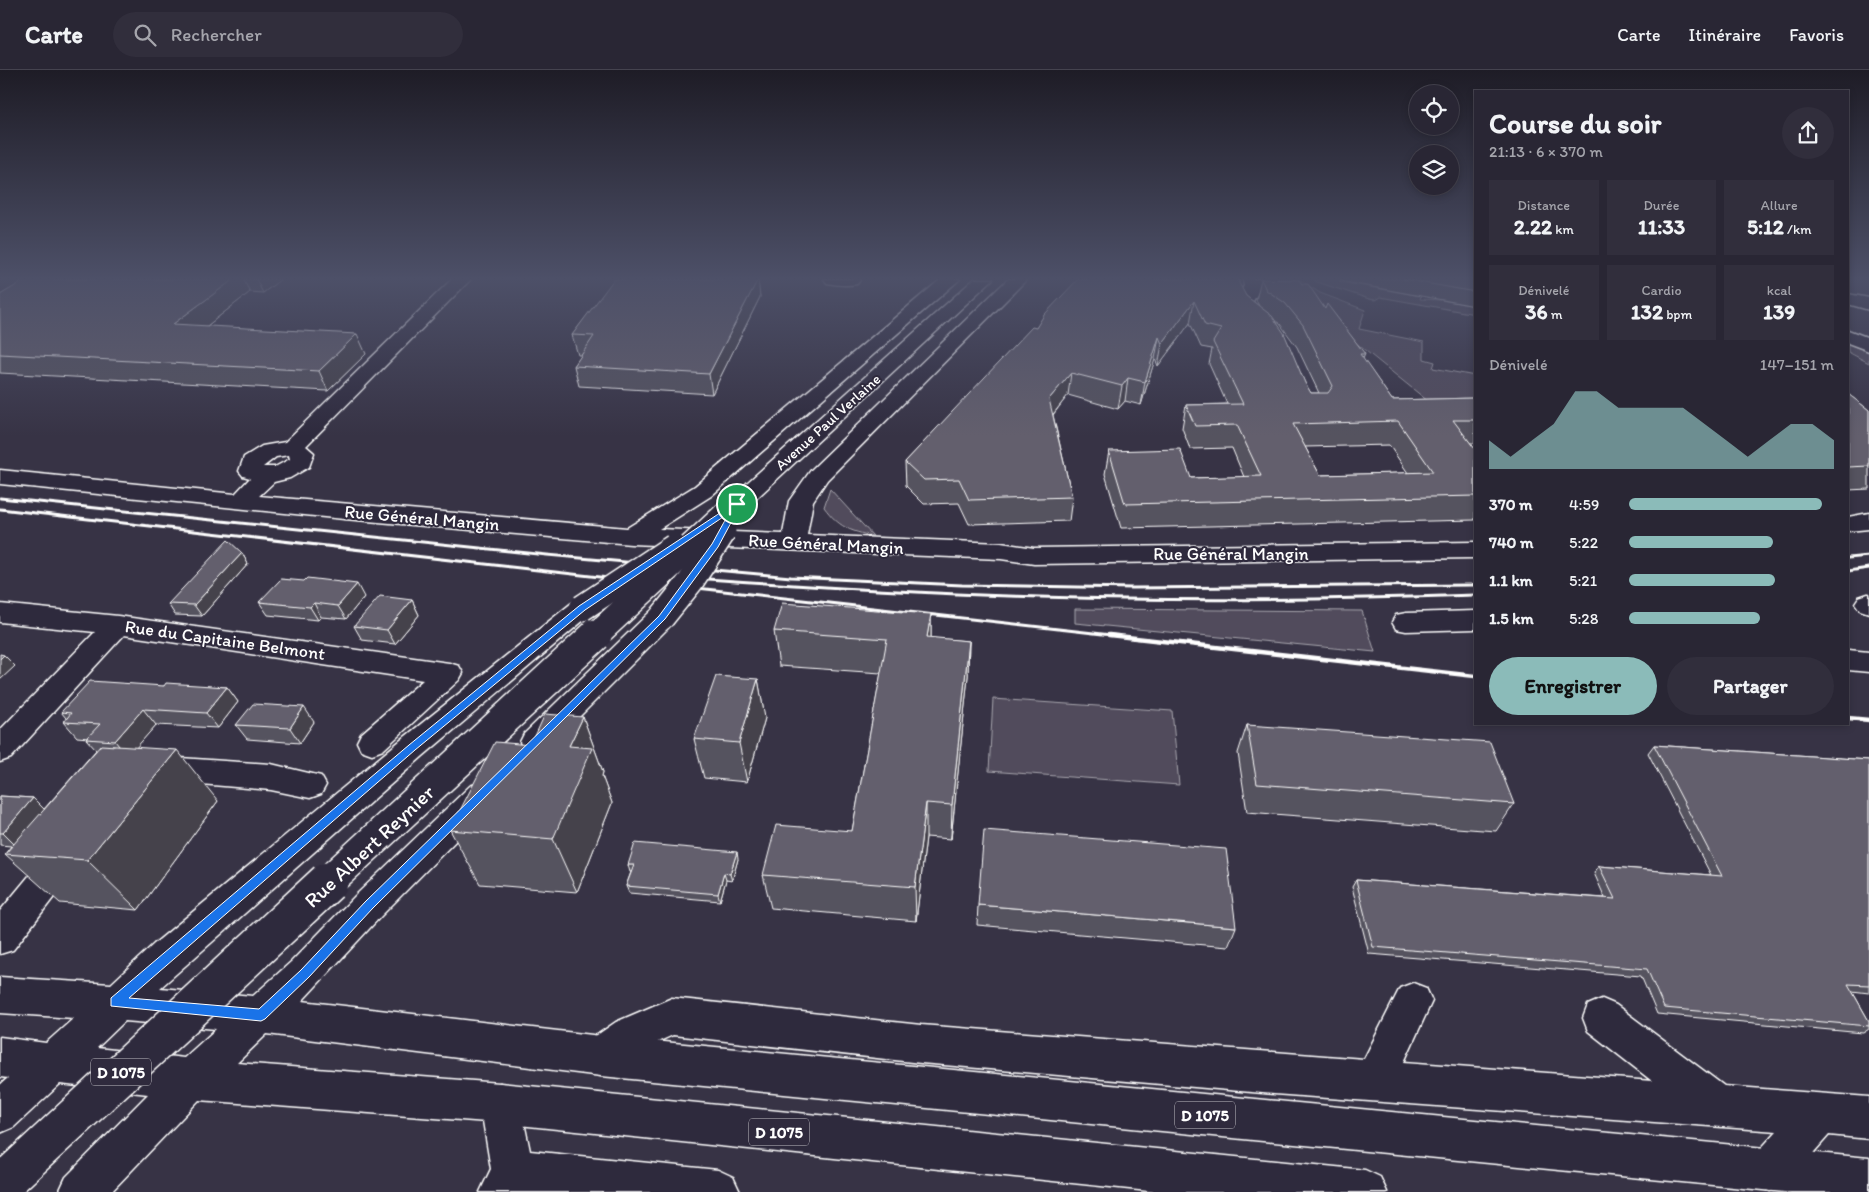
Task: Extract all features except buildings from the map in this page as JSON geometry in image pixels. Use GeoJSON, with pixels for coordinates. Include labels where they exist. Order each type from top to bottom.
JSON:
{"type":"FeatureCollection","features":[{"type":"Feature","properties":{"kind":"main road"},"geometry":{"type":"LineString","coordinates":[[242,501],[266,476],[251,471],[252,462],[270,451],[292,448],[409,331]]}},
{"type":"Feature","properties":{"kind":"main road"},"geometry":{"type":"LineString","coordinates":[[631,536],[703,491],[890,331]]}},
{"type":"Feature","properties":{"kind":"main road","name":"Avenue Paul Verlaine"},"geometry":{"type":"LineString","coordinates":[[737,504],[927,331]]}},
{"type":"Feature","properties":{"kind":"main road"},"geometry":{"type":"LineString","coordinates":[[794,541],[801,501],[819,475],[964,331]]}},
{"type":"Feature","properties":{"kind":"main road"},"geometry":{"type":"LineString","coordinates":[[1273,331],[1280,339]]}},
{"type":"Feature","properties":{"kind":"main road"},"geometry":{"type":"LineString","coordinates":[[1849,336],[1869,345]]}},
{"type":"Feature","properties":{"kind":"main road","name":"Rue Général Mangin"},"geometry":{"type":"LineString","coordinates":[[0,477],[631,536],[794,541],[1060,556],[1474,550]]}},
{"type":"Feature","properties":{"kind":"main road"},"geometry":{"type":"LineString","coordinates":[[0,1113],[115,1002],[412,748],[582,608],[737,504]]}},
{"type":"Feature","properties":{"kind":"main road"},"geometry":{"type":"LineString","coordinates":[[82,1192],[192,1079],[261,1015],[662,618],[716,545],[737,504]]}},
{"type":"Feature","properties":{"kind":"main road","name":"Rue Albert Reynier"},"geometry":{"type":"LineString","coordinates":[[0,1186],[619,616],[737,504]]}},
{"type":"Feature","properties":{"kind":"main road"},"geometry":{"type":"LineString","coordinates":[[1849,524],[1869,521]]}},
{"type":"Feature","properties":{"kind":"main road","name":"Rue du Capitaine Belmont"},"geometry":{"type":"LineString","coordinates":[[0,613],[118,625],[449,673],[372,742]]}},
{"type":"Feature","properties":{"kind":"main road"},"geometry":{"type":"LineString","coordinates":[[1406,622],[1474,620]]}},
{"type":"Feature","properties":{"kind":"main road"},"geometry":{"type":"LineString","coordinates":[[0,750],[118,625]]}},
{"type":"Feature","properties":{"kind":"main road"},"geometry":{"type":"LineString","coordinates":[[1849,660],[1869,662]]}},
{"type":"Feature","properties":{"kind":"main road"},"geometry":{"type":"LineString","coordinates":[[133,780],[165,769],[271,777],[310,785]]}},
{"type":"Feature","properties":{"kind":"main road"},"geometry":{"type":"LineString","coordinates":[[0,938],[82,836]]}},
{"type":"Feature","properties":{"kind":"main road","name":"D 1075"},"geometry":{"type":"LineString","coordinates":[[0,994],[261,1015],[469,1042],[601,1056],[1869,1179]]}},
{"type":"Feature","properties":{"kind":"main road"},"geometry":{"type":"LineString","coordinates":[[1375,1080],[1412,1001]]}},
{"type":"Feature","properties":{"kind":"main road"},"geometry":{"type":"LineString","coordinates":[[601,1056],[630,1035],[672,1016],[941,1045],[1274,1074],[1869,1118]]}},
{"type":"Feature","properties":{"kind":"main road"},"geometry":{"type":"LineString","coordinates":[[1602,1018],[1716,1106]]}},
{"type":"Feature","properties":{"kind":"main road","name":"D 1075"},"geometry":{"type":"LineString","coordinates":[[0,1057],[192,1079],[500,1103],[1365,1192]]}},
{"type":"Feature","properties":{"kind":"main road"},"geometry":{"type":"LineString","coordinates":[[500,1103],[507,1181],[718,1192]]}},
{"type":"Feature","properties":{"kind":"main road"},"geometry":{"type":"LineString","coordinates":[[1770,1170],[1820,1114]]}},
{"type":"Feature","properties":{"kind":"shaded area"},"geometry":{"type":"Polygon","coordinates":[[[1342,331],[1371,331],[1424,342],[1424,359],[1435,362],[1433,368],[1474,376],[1474,409],[1439,410],[1342,331]]]}},
{"type":"Feature","properties":{"kind":"shaded area"},"geometry":{"type":"Polygon","coordinates":[[[1849,341],[1869,350],[1869,363],[1849,353],[1849,341]]]}},
{"type":"Feature","properties":{"kind":"shaded area"},"geometry":{"type":"Polygon","coordinates":[[[830,489],[873,536],[845,527],[829,514],[824,507],[830,489]]]}},
{"type":"Feature","properties":{"kind":"shaded area"},"geometry":{"type":"Polygon","coordinates":[[[1075,609],[1362,611],[1375,652],[1075,623],[1075,609]]]}},
{"type":"Feature","properties":{"kind":"shaded area"},"geometry":{"type":"Polygon","coordinates":[[[993,699],[1172,711],[1179,785],[989,771],[993,699]]]}},
{"type":"Feature","properties":{"kind":"railway"},"geometry":{"type":"LineString","coordinates":[[0,498],[547,555],[791,577],[962,585],[1133,588],[1474,585]]}},
{"type":"Feature","properties":{"kind":"railway"},"geometry":{"type":"LineString","coordinates":[[0,509],[1120,636]]}},
{"type":"Feature","properties":{"kind":"railway"},"geometry":{"type":"LineString","coordinates":[[1849,558],[1869,556]]}},
{"type":"Feature","properties":{"kind":"railway"},"geometry":{"type":"LineString","coordinates":[[1849,571],[1869,568]]}},
{"type":"Feature","properties":{"kind":"railway"},"geometry":{"type":"LineString","coordinates":[[654,575],[889,591],[1065,598],[1256,600],[1474,595]]}},
{"type":"Feature","properties":{"kind":"railway"},"geometry":{"type":"LineString","coordinates":[[1109,635],[1474,676]]}},
{"type":"Feature","properties":{"kind":"railway"},"geometry":{"type":"LineString","coordinates":[[1849,718],[1869,720]]}},
{"type":"Feature","properties":{"kind":"route"},"geometry":{"type":"LineString","coordinates":[[737,504],[716,545],[662,618],[369,905],[305,973],[261,1015],[115,1002],[412,748],[582,608],[737,504]]}}]}
